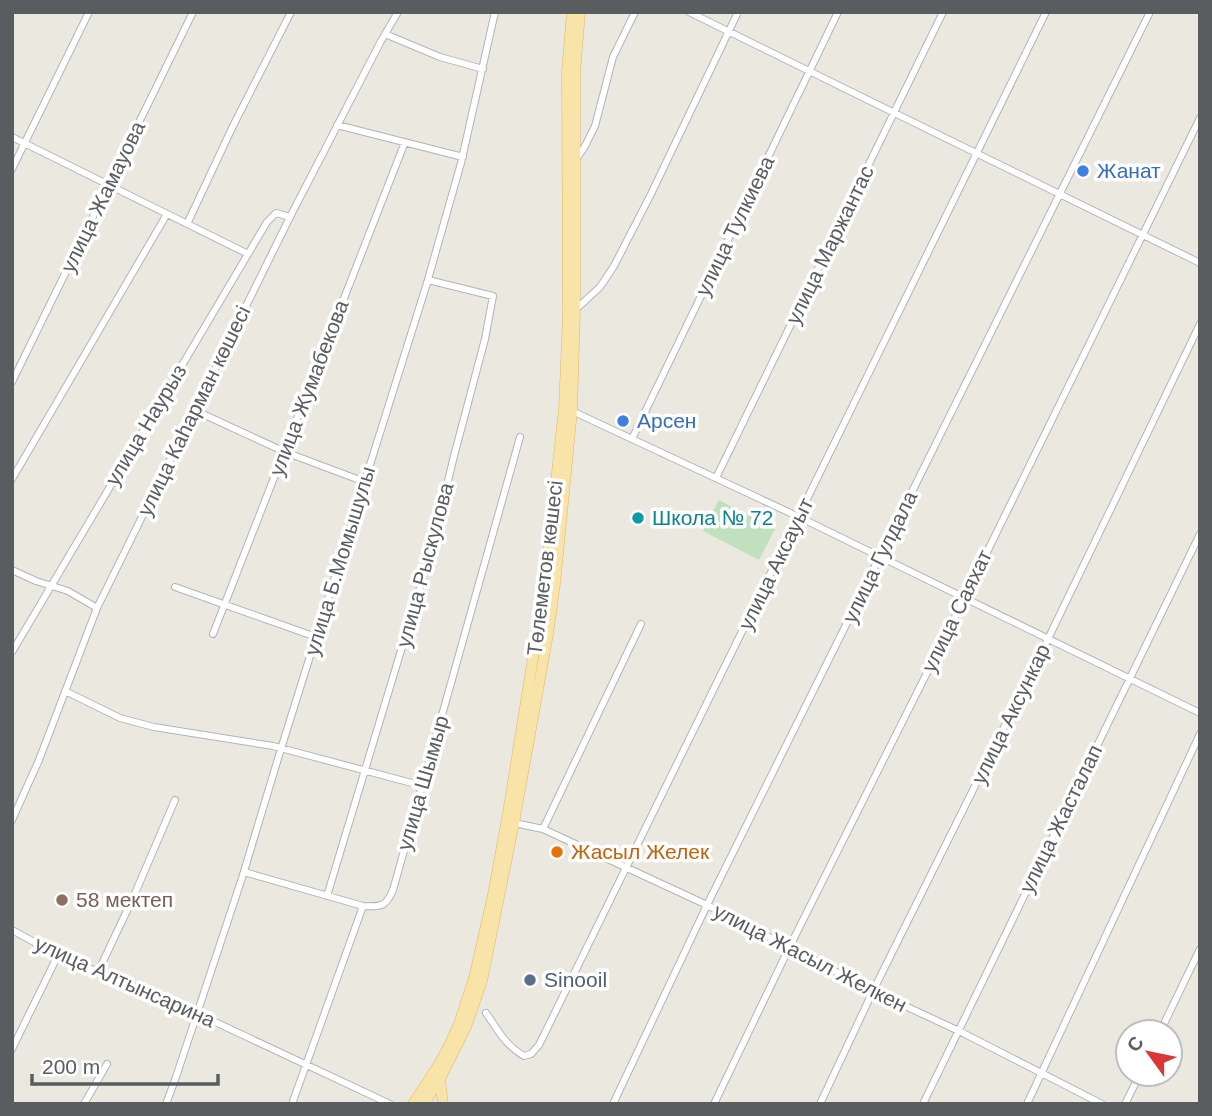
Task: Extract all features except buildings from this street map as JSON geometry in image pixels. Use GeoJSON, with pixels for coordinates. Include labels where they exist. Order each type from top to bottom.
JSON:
{"type":"FeatureCollection","features":[{"type":"Feature","properties":{"kind":"main road","name":"Төлеметов көшесі"},"geometry":{"type":"LineString","coordinates":[[424,1104],[466,1027],[482,981],[514,823],[553,597],[572,411],[575,310],[567,72],[572,12]]}},
{"type":"Feature","properties":{"kind":"main road","name":"Төлеметов көшесі"},"geometry":{"type":"LineString","coordinates":[[413,1104],[448,1048],[474,978],[505,827],[545,583],[564,408],[571,162],[580,12]]}},
{"type":"Feature","properties":{"kind":"main road"},"geometry":{"type":"LineString","coordinates":[[440,1079],[443,1104]]}},
{"type":"Feature","properties":{"kind":"street"},"geometry":{"type":"LineString","coordinates":[[12,169],[89,12]]}},
{"type":"Feature","properties":{"kind":"street","name":"улица Жамауова"},"geometry":{"type":"LineString","coordinates":[[12,382],[193,12]]}},
{"type":"Feature","properties":{"kind":"street"},"geometry":{"type":"LineString","coordinates":[[187,224],[291,12]]}},
{"type":"Feature","properties":{"kind":"street","name":"улица Каһарман көшесі"},"geometry":{"type":"LineString","coordinates":[[12,820],[39,760],[97,608],[290,217],[398,12]]}},
{"type":"Feature","properties":{"kind":"street","name":"улица Б.Момышулы"},"geometry":{"type":"LineString","coordinates":[[166,1104],[244,872],[428,280],[463,157],[495,12]]}},
{"type":"Feature","properties":{"kind":"street"},"geometry":{"type":"LineString","coordinates":[[571,162],[586,146],[595,126],[613,57],[635,12]]}},
{"type":"Feature","properties":{"kind":"street"},"geometry":{"type":"LineString","coordinates":[[689,12],[1200,263]]}},
{"type":"Feature","properties":{"kind":"street"},"geometry":{"type":"LineString","coordinates":[[575,310],[600,287],[614,266],[738,12]]}},
{"type":"Feature","properties":{"kind":"street","name":"улица Тулкиева"},"geometry":{"type":"LineString","coordinates":[[632,439],[838,12]]}},
{"type":"Feature","properties":{"kind":"street","name":"улица Маржантас"},"geometry":{"type":"LineString","coordinates":[[716,478],[943,12]]}},
{"type":"Feature","properties":{"kind":"street","name":"улица Аксауыт"},"geometry":{"type":"LineString","coordinates":[[486,1013],[509,1046],[524,1056],[531,1054],[539,1045],[1046,12]]}},
{"type":"Feature","properties":{"kind":"street","name":"улица Гулдала"},"geometry":{"type":"LineString","coordinates":[[613,1104],[707,905],[1150,12]]}},
{"type":"Feature","properties":{"kind":"street"},"geometry":{"type":"LineString","coordinates":[[385,34],[440,57],[482,69]]}},
{"type":"Feature","properties":{"kind":"street","name":"улица Саяхат"},"geometry":{"type":"LineString","coordinates":[[714,1104],[1200,118]]}},
{"type":"Feature","properties":{"kind":"street"},"geometry":{"type":"LineString","coordinates":[[337,125],[463,157]]}},
{"type":"Feature","properties":{"kind":"street"},"geometry":{"type":"LineString","coordinates":[[12,137],[248,254]]}},
{"type":"Feature","properties":{"kind":"street","name":"улица Жумабекова"},"geometry":{"type":"LineString","coordinates":[[213,634],[405,142]]}},
{"type":"Feature","properties":{"kind":"street","name":"улица Наурыз"},"geometry":{"type":"LineString","coordinates":[[12,652],[267,222],[276,213],[290,217]]}},
{"type":"Feature","properties":{"kind":"street"},"geometry":{"type":"LineString","coordinates":[[12,479],[167,214]]}},
{"type":"Feature","properties":{"kind":"street","name":"улица Рыскулова"},"geometry":{"type":"LineString","coordinates":[[327,896],[431,551],[485,339],[493,296],[428,280]]}},
{"type":"Feature","properties":{"kind":"street","name":"улица Аксункар"},"geometry":{"type":"LineString","coordinates":[[820,1104],[1200,324]]}},
{"type":"Feature","properties":{"kind":"street"},"geometry":{"type":"LineString","coordinates":[[194,410],[285,452],[365,482]]}},
{"type":"Feature","properties":{"kind":"street"},"geometry":{"type":"LineString","coordinates":[[572,411],[799,517],[1200,713]]}},
{"type":"Feature","properties":{"kind":"street","name":"улица Шымыр"},"geometry":{"type":"LineString","coordinates":[[363,906],[377,906],[389,900],[520,437]]}},
{"type":"Feature","properties":{"kind":"street","name":"улица Жасталап"},"geometry":{"type":"LineString","coordinates":[[923,1104],[1200,534]]}},
{"type":"Feature","properties":{"kind":"street"},"geometry":{"type":"LineString","coordinates":[[12,570],[68,591],[97,608]]}},
{"type":"Feature","properties":{"kind":"street"},"geometry":{"type":"LineString","coordinates":[[175,587],[316,637]]}},
{"type":"Feature","properties":{"kind":"street"},"geometry":{"type":"LineString","coordinates":[[543,829],[642,624]]}},
{"type":"Feature","properties":{"kind":"street"},"geometry":{"type":"LineString","coordinates":[[65,691],[120,718],[154,727],[239,739],[423,786]]}},
{"type":"Feature","properties":{"kind":"street"},"geometry":{"type":"LineString","coordinates":[[1027,1104],[1200,734]]}},
{"type":"Feature","properties":{"kind":"street"},"geometry":{"type":"LineString","coordinates":[[98,972],[175,800]]}},
{"type":"Feature","properties":{"kind":"street","name":"улица Жасыл Желкен"},"geometry":{"type":"LineString","coordinates":[[514,823],[543,829],[707,905],[873,991],[959,1031],[1102,1104]]}},
{"type":"Feature","properties":{"kind":"street"},"geometry":{"type":"LineString","coordinates":[[244,872],[363,906],[292,1104]]}},
{"type":"Feature","properties":{"kind":"street","name":"улица Алтынсарина"},"geometry":{"type":"LineString","coordinates":[[12,930],[58,955],[198,1014],[390,1104]]}},
{"type":"Feature","properties":{"kind":"street"},"geometry":{"type":"LineString","coordinates":[[1167,1018],[1200,949]]}},
{"type":"Feature","properties":{"kind":"street"},"geometry":{"type":"LineString","coordinates":[[12,1049],[58,955]]}},
{"type":"Feature","properties":{"kind":"street"},"geometry":{"type":"LineString","coordinates":[[84,1104],[107,1064]]}},
{"type":"Feature","properties":{"kind":"street"},"geometry":{"type":"LineString","coordinates":[[1125,1104],[1133,1088]]}},
{"type":"Feature","properties":{"kind":"green space"},"geometry":{"type":"Polygon","coordinates":[[[719,500],[775,529],[759,560],[703,531],[719,500]]]}},
{"type":"Feature","properties":{"kind":"place","name":"Жанат"},"geometry":{"type":"Point","coordinates":[1083,171]}},
{"type":"Feature","properties":{"kind":"place","name":"Арсен"},"geometry":{"type":"Point","coordinates":[623,421]}},
{"type":"Feature","properties":{"kind":"place","name":"Школа № 72"},"geometry":{"type":"Point","coordinates":[638,518]}},
{"type":"Feature","properties":{"kind":"place","name":"Жасыл Желек"},"geometry":{"type":"Point","coordinates":[557,852]}},
{"type":"Feature","properties":{"kind":"place","name":"58 мектеп"},"geometry":{"type":"Point","coordinates":[62,900]}},
{"type":"Feature","properties":{"kind":"place","name":"Sinooil"},"geometry":{"type":"Point","coordinates":[530,980]}}]}
